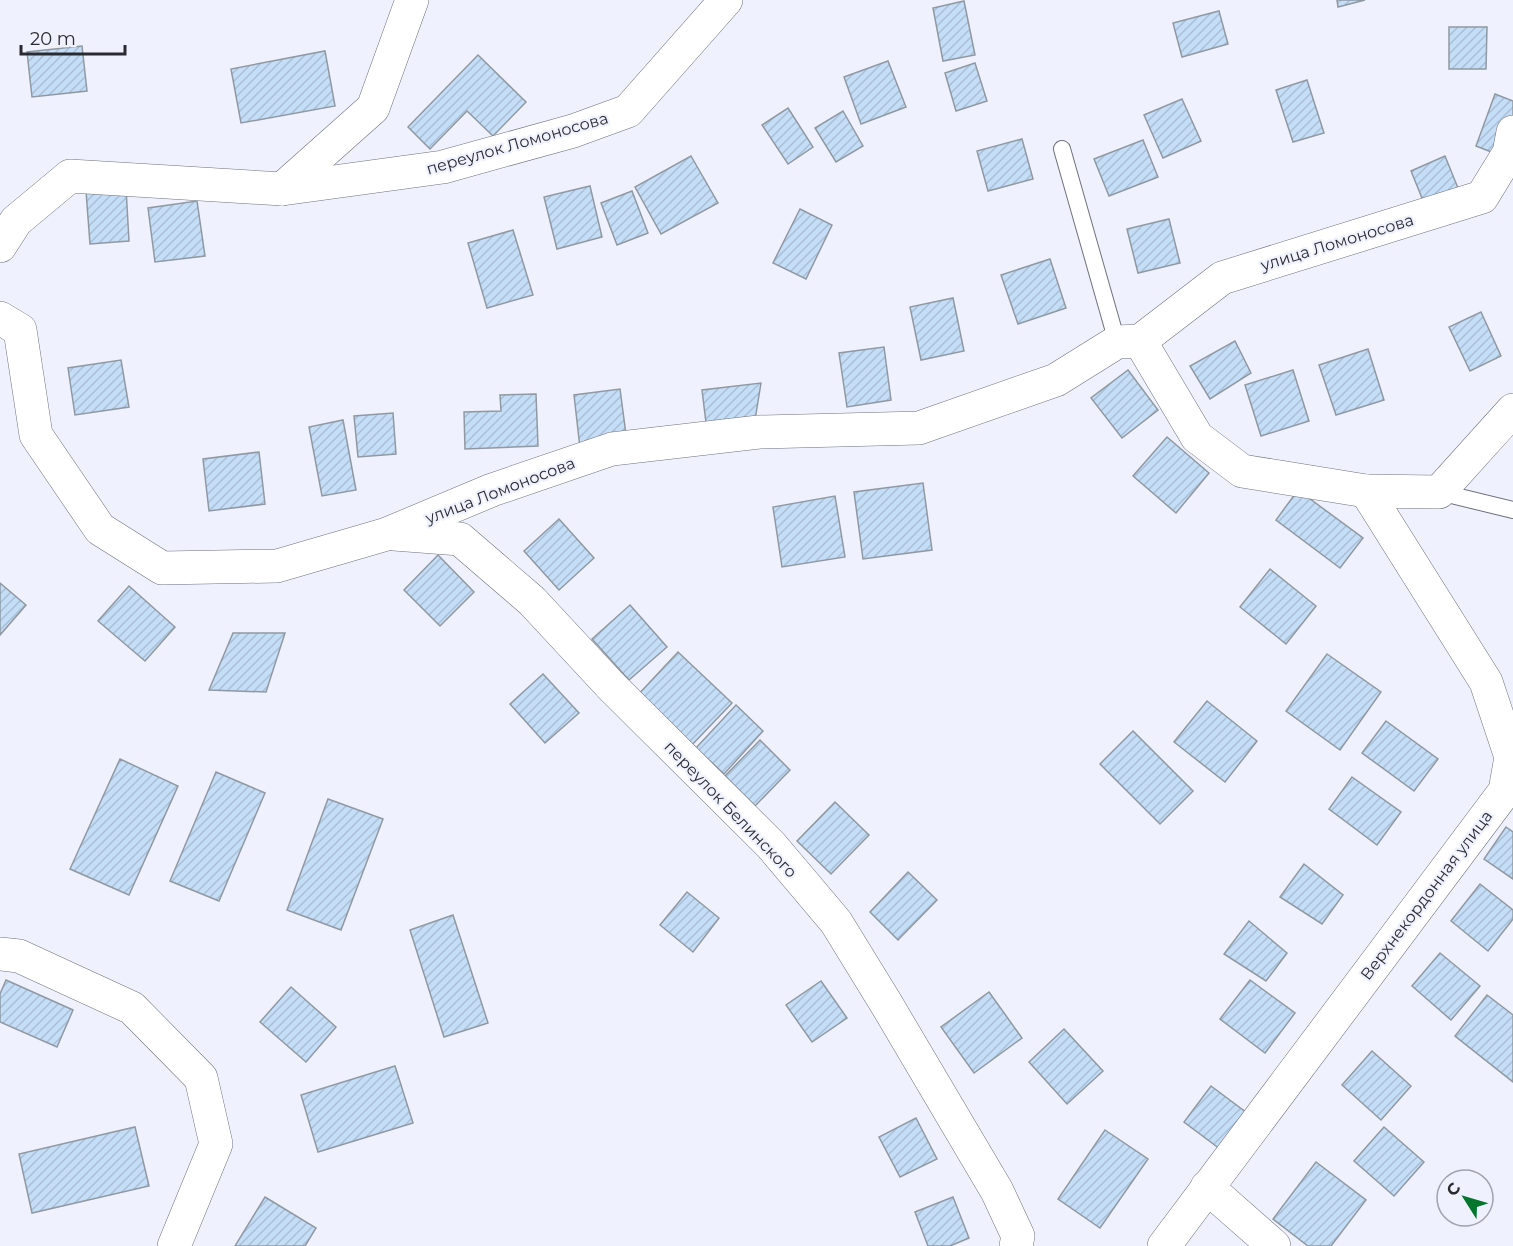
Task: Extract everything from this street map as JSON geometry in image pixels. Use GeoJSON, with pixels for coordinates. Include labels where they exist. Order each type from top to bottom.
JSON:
{"type":"FeatureCollection","features":[{"type":"Feature","properties":{"kind":"street"},"geometry":{"type":"LineString","coordinates":[[282,189],[373,108],[412,0]]}},
{"type":"Feature","properties":{"kind":"street","name":"переулок Ломоносова"},"geometry":{"type":"LineString","coordinates":[[0,246],[16,221],[70,176],[282,189],[443,167],[573,131],[628,111],[726,0]]}},
{"type":"Feature","properties":{"kind":"street","name":"улица Ломоносова"},"geometry":{"type":"LineString","coordinates":[[0,318],[20,330],[36,435],[100,530],[162,568],[277,566],[387,534],[492,490],[612,449],[759,432],[919,428],[1056,380],[1129,342],[1222,278],[1482,197],[1509,153],[1513,132]]}},
{"type":"Feature","properties":{"kind":"street"},"geometry":{"type":"LineString","coordinates":[[1129,342],[1197,437],[1242,471],[1366,491],[1439,492],[1513,410]]}},
{"type":"Feature","properties":{"kind":"street","name":"Верхнекордонная улица"},"geometry":{"type":"LineString","coordinates":[[1164,1246],[1505,791],[1511,757],[1486,682],[1366,491]]}},
{"type":"Feature","properties":{"kind":"street","name":"переулок Белинского"},"geometry":{"type":"LineString","coordinates":[[387,534],[460,539],[532,601],[611,686],[771,845],[836,922],[887,1005],[997,1191],[1018,1236],[1016,1246]]}},
{"type":"Feature","properties":{"kind":"street"},"geometry":{"type":"LineString","coordinates":[[0,954],[19,956],[132,1008],[201,1078],[216,1144],[174,1246]]}},
{"type":"Feature","properties":{"kind":"street"},"geometry":{"type":"LineString","coordinates":[[1207,1187],[1274,1246]]}},
{"type":"Feature","properties":{"kind":"lane"},"geometry":{"type":"LineString","coordinates":[[1062,149],[1129,342]]}},
{"type":"Feature","properties":{"kind":"lane"},"geometry":{"type":"LineString","coordinates":[[1439,492],[1513,510]]}},
{"type":"Feature","properties":{"kind":"building"},"geometry":{"type":"Polygon","coordinates":[[[1337,0],[1365,0],[1338,7],[1337,0]]]}},
{"type":"Feature","properties":{"kind":"building"},"geometry":{"type":"Polygon","coordinates":[[[964,1],[975,55],[943,61],[933,8],[964,1]]]}},
{"type":"Feature","properties":{"kind":"building"},"geometry":{"type":"Polygon","coordinates":[[[1219,11],[1228,44],[1182,57],[1173,23],[1219,11]]]}},
{"type":"Feature","properties":{"kind":"building"},"geometry":{"type":"Polygon","coordinates":[[[1449,27],[1487,27],[1486,69],[1449,69],[1449,27]]]}},
{"type":"Feature","properties":{"kind":"building"},"geometry":{"type":"Polygon","coordinates":[[[82,46],[87,91],[32,97],[27,52],[82,46]]]}},
{"type":"Feature","properties":{"kind":"building"},"geometry":{"type":"Polygon","coordinates":[[[325,51],[335,106],[241,123],[231,69],[325,51]]]}},
{"type":"Feature","properties":{"kind":"building"},"geometry":{"type":"Polygon","coordinates":[[[478,55],[526,102],[493,136],[467,111],[430,149],[408,127],[478,55]]]}},
{"type":"Feature","properties":{"kind":"building"},"geometry":{"type":"Polygon","coordinates":[[[888,61],[906,107],[861,124],[844,77],[888,61]]]}},
{"type":"Feature","properties":{"kind":"building"},"geometry":{"type":"Polygon","coordinates":[[[975,63],[987,101],[956,111],[945,73],[975,63]]]}},
{"type":"Feature","properties":{"kind":"building"},"geometry":{"type":"Polygon","coordinates":[[[1307,80],[1324,133],[1293,142],[1276,90],[1307,80]]]}},
{"type":"Feature","properties":{"kind":"building"},"geometry":{"type":"Polygon","coordinates":[[[1495,94],[1513,101],[1513,117],[1499,155],[1476,146],[1495,94]]]}},
{"type":"Feature","properties":{"kind":"building"},"geometry":{"type":"Polygon","coordinates":[[[1182,99],[1201,141],[1163,158],[1144,115],[1182,99]]]}},
{"type":"Feature","properties":{"kind":"building"},"geometry":{"type":"Polygon","coordinates":[[[788,108],[813,147],[788,164],[762,125],[788,108]]]}},
{"type":"Feature","properties":{"kind":"building"},"geometry":{"type":"Polygon","coordinates":[[[843,111],[863,146],[836,162],[815,128],[843,111]]]}},
{"type":"Feature","properties":{"kind":"building"},"geometry":{"type":"Polygon","coordinates":[[[1022,139],[1033,179],[988,191],[977,151],[1022,139]]]}},
{"type":"Feature","properties":{"kind":"building"},"geometry":{"type":"Polygon","coordinates":[[[1143,140],[1158,177],[1109,196],[1094,159],[1143,140]]]}},
{"type":"Feature","properties":{"kind":"building"},"geometry":{"type":"Polygon","coordinates":[[[691,156],[718,203],[661,234],[635,187],[691,156]]]}},
{"type":"Feature","properties":{"kind":"building"},"geometry":{"type":"Polygon","coordinates":[[[1445,156],[1460,193],[1426,208],[1411,171],[1445,156]]]}},
{"type":"Feature","properties":{"kind":"building"},"geometry":{"type":"Polygon","coordinates":[[[590,186],[602,237],[557,249],[544,197],[590,186]]]}},
{"type":"Feature","properties":{"kind":"building"},"geometry":{"type":"Polygon","coordinates":[[[126,188],[129,241],[90,244],[86,191],[126,188]]]}},
{"type":"Feature","properties":{"kind":"building"},"geometry":{"type":"Polygon","coordinates":[[[632,191],[648,233],[617,245],[601,203],[632,191]]]}},
{"type":"Feature","properties":{"kind":"building"},"geometry":{"type":"Polygon","coordinates":[[[197,201],[205,256],[155,262],[148,208],[197,201]]]}},
{"type":"Feature","properties":{"kind":"building"},"geometry":{"type":"Polygon","coordinates":[[[800,209],[832,225],[806,279],[773,263],[800,209]]]}},
{"type":"Feature","properties":{"kind":"building"},"geometry":{"type":"Polygon","coordinates":[[[1169,219],[1180,263],[1138,273],[1127,229],[1169,219]]]}},
{"type":"Feature","properties":{"kind":"building"},"geometry":{"type":"Polygon","coordinates":[[[513,230],[533,295],[487,308],[468,243],[513,230]]]}},
{"type":"Feature","properties":{"kind":"building"},"geometry":{"type":"Polygon","coordinates":[[[1050,259],[1066,308],[1018,324],[1001,275],[1050,259]]]}},
{"type":"Feature","properties":{"kind":"building"},"geometry":{"type":"Polygon","coordinates":[[[953,298],[964,351],[921,360],[910,307],[953,298]]]}},
{"type":"Feature","properties":{"kind":"building"},"geometry":{"type":"Polygon","coordinates":[[[1481,312],[1501,356],[1470,371],[1449,327],[1481,312]]]}},
{"type":"Feature","properties":{"kind":"building"},"geometry":{"type":"Polygon","coordinates":[[[1235,341],[1251,373],[1210,399],[1190,366],[1235,341]]]}},
{"type":"Feature","properties":{"kind":"building"},"geometry":{"type":"Polygon","coordinates":[[[884,347],[891,400],[847,407],[839,353],[884,347]]]}},
{"type":"Feature","properties":{"kind":"building"},"geometry":{"type":"Polygon","coordinates":[[[1368,349],[1384,400],[1336,415],[1319,365],[1368,349]]]}},
{"type":"Feature","properties":{"kind":"building"},"geometry":{"type":"Polygon","coordinates":[[[121,360],[129,407],[75,415],[68,368],[121,360]]]}},
{"type":"Feature","properties":{"kind":"building"},"geometry":{"type":"Polygon","coordinates":[[[1128,370],[1158,410],[1122,438],[1091,398],[1128,370]]]}},
{"type":"Feature","properties":{"kind":"building"},"geometry":{"type":"Polygon","coordinates":[[[1293,370],[1309,421],[1261,436],[1245,385],[1293,370]]]}},
{"type":"Feature","properties":{"kind":"building"},"geometry":{"type":"Polygon","coordinates":[[[761,383],[754,426],[707,431],[702,390],[761,383]]]}},
{"type":"Feature","properties":{"kind":"building"},"geometry":{"type":"Polygon","coordinates":[[[620,389],[627,442],[580,448],[574,395],[620,389]]]}},
{"type":"Feature","properties":{"kind":"building"},"geometry":{"type":"Polygon","coordinates":[[[536,394],[538,446],[465,449],[464,412],[501,411],[500,395],[536,394]]]}},
{"type":"Feature","properties":{"kind":"building"},"geometry":{"type":"Polygon","coordinates":[[[393,413],[396,454],[358,457],[354,416],[393,413]]]}},
{"type":"Feature","properties":{"kind":"building"},"geometry":{"type":"Polygon","coordinates":[[[343,420],[356,490],[322,496],[309,427],[343,420]]]}},
{"type":"Feature","properties":{"kind":"building"},"geometry":{"type":"Polygon","coordinates":[[[1167,437],[1209,473],[1176,513],[1133,476],[1167,437]]]}},
{"type":"Feature","properties":{"kind":"building"},"geometry":{"type":"Polygon","coordinates":[[[259,452],[265,504],[209,511],[203,459],[259,452]]]}},
{"type":"Feature","properties":{"kind":"building"},"geometry":{"type":"Polygon","coordinates":[[[923,483],[932,550],[863,559],[854,492],[923,483]]]}},
{"type":"Feature","properties":{"kind":"building"},"geometry":{"type":"Polygon","coordinates":[[[1298,490],[1363,538],[1340,568],[1276,520],[1298,490]]]}},
{"type":"Feature","properties":{"kind":"building"},"geometry":{"type":"Polygon","coordinates":[[[835,496],[845,557],[782,567],[773,507],[835,496]]]}},
{"type":"Feature","properties":{"kind":"building"},"geometry":{"type":"Polygon","coordinates":[[[559,519],[594,558],[559,590],[524,551],[559,519]]]}},
{"type":"Feature","properties":{"kind":"building"},"geometry":{"type":"Polygon","coordinates":[[[438,555],[474,592],[440,626],[404,590],[438,555]]]}},
{"type":"Feature","properties":{"kind":"building"},"geometry":{"type":"Polygon","coordinates":[[[1270,569],[1316,606],[1286,644],[1240,607],[1270,569]]]}},
{"type":"Feature","properties":{"kind":"building"},"geometry":{"type":"Polygon","coordinates":[[[0,583],[26,605],[0,635],[0,583]]]}},
{"type":"Feature","properties":{"kind":"building"},"geometry":{"type":"Polygon","coordinates":[[[129,586],[175,627],[145,661],[98,621],[129,586]]]}},
{"type":"Feature","properties":{"kind":"building"},"geometry":{"type":"Polygon","coordinates":[[[630,605],[667,647],[629,680],[592,639],[630,605]]]}},
{"type":"Feature","properties":{"kind":"building"},"geometry":{"type":"Polygon","coordinates":[[[233,633],[285,633],[266,692],[209,690],[233,633]]]}},
{"type":"Feature","properties":{"kind":"building"},"geometry":{"type":"Polygon","coordinates":[[[678,652],[732,703],[689,748],[636,697],[678,652]]]}},
{"type":"Feature","properties":{"kind":"building"},"geometry":{"type":"Polygon","coordinates":[[[1327,654],[1381,692],[1340,750],[1286,711],[1327,654]]]}},
{"type":"Feature","properties":{"kind":"building"},"geometry":{"type":"Polygon","coordinates":[[[543,674],[579,713],[545,743],[510,704],[543,674]]]}},
{"type":"Feature","properties":{"kind":"building"},"geometry":{"type":"Polygon","coordinates":[[[1207,701],[1257,741],[1225,782],[1174,742],[1207,701]]]}},
{"type":"Feature","properties":{"kind":"building"},"geometry":{"type":"Polygon","coordinates":[[[736,705],[763,731],[724,774],[696,748],[736,705]]]}},
{"type":"Feature","properties":{"kind":"building"},"geometry":{"type":"Polygon","coordinates":[[[1386,721],[1438,759],[1414,791],[1362,753],[1386,721]]]}},
{"type":"Feature","properties":{"kind":"building"},"geometry":{"type":"Polygon","coordinates":[[[1133,731],[1193,791],[1160,824],[1100,764],[1133,731]]]}},
{"type":"Feature","properties":{"kind":"building"},"geometry":{"type":"Polygon","coordinates":[[[760,740],[790,770],[755,806],[725,776],[760,740]]]}},
{"type":"Feature","properties":{"kind":"building"},"geometry":{"type":"Polygon","coordinates":[[[120,759],[178,786],[129,895],[70,869],[120,759]]]}},
{"type":"Feature","properties":{"kind":"building"},"geometry":{"type":"Polygon","coordinates":[[[216,772],[265,793],[219,901],[170,881],[216,772]]]}},
{"type":"Feature","properties":{"kind":"building"},"geometry":{"type":"Polygon","coordinates":[[[1352,777],[1401,812],[1377,845],[1329,809],[1352,777]]]}},
{"type":"Feature","properties":{"kind":"building"},"geometry":{"type":"Polygon","coordinates":[[[328,799],[383,819],[341,930],[287,910],[328,799]]]}},
{"type":"Feature","properties":{"kind":"building"},"geometry":{"type":"Polygon","coordinates":[[[835,802],[869,835],[831,874],[797,841],[835,802]]]}},
{"type":"Feature","properties":{"kind":"building"},"geometry":{"type":"Polygon","coordinates":[[[1506,827],[1513,832],[1513,879],[1484,859],[1506,827]]]}},
{"type":"Feature","properties":{"kind":"building"},"geometry":{"type":"Polygon","coordinates":[[[1304,864],[1343,895],[1322,924],[1280,897],[1304,864]]]}},
{"type":"Feature","properties":{"kind":"building"},"geometry":{"type":"Polygon","coordinates":[[[908,872],[937,900],[898,940],[870,912],[908,872]]]}},
{"type":"Feature","properties":{"kind":"building"},"geometry":{"type":"Polygon","coordinates":[[[1480,884],[1513,910],[1513,919],[1488,951],[1451,921],[1480,884]]]}},
{"type":"Feature","properties":{"kind":"building"},"geometry":{"type":"Polygon","coordinates":[[[687,892],[719,918],[693,952],[660,925],[687,892]]]}},
{"type":"Feature","properties":{"kind":"building"},"geometry":{"type":"Polygon","coordinates":[[[453,915],[488,1023],[444,1037],[410,930],[453,915]]]}},
{"type":"Feature","properties":{"kind":"building"},"geometry":{"type":"Polygon","coordinates":[[[1249,921],[1287,953],[1266,981],[1224,954],[1249,921]]]}},
{"type":"Feature","properties":{"kind":"building"},"geometry":{"type":"Polygon","coordinates":[[[1440,953],[1480,986],[1451,1020],[1412,986],[1440,953]]]}},
{"type":"Feature","properties":{"kind":"building"},"geometry":{"type":"Polygon","coordinates":[[[6,980],[73,1010],[57,1047],[0,1022],[0,994],[6,980]]]}},
{"type":"Feature","properties":{"kind":"building"},"geometry":{"type":"Polygon","coordinates":[[[1250,980],[1295,1013],[1265,1053],[1220,1019],[1250,980]]]}},
{"type":"Feature","properties":{"kind":"building"},"geometry":{"type":"Polygon","coordinates":[[[821,981],[847,1018],[812,1042],[786,1005],[821,981]]]}},
{"type":"Feature","properties":{"kind":"building"},"geometry":{"type":"Polygon","coordinates":[[[291,987],[336,1027],[306,1062],[260,1022],[291,987]]]}},
{"type":"Feature","properties":{"kind":"building"},"geometry":{"type":"Polygon","coordinates":[[[989,992],[1022,1038],[974,1073],[941,1027],[989,992]]]}},
{"type":"Feature","properties":{"kind":"building"},"geometry":{"type":"Polygon","coordinates":[[[1487,995],[1513,1015],[1513,1082],[1455,1036],[1487,995]]]}},
{"type":"Feature","properties":{"kind":"building"},"geometry":{"type":"Polygon","coordinates":[[[1064,1029],[1103,1071],[1067,1104],[1029,1062],[1064,1029]]]}},
{"type":"Feature","properties":{"kind":"building"},"geometry":{"type":"Polygon","coordinates":[[[1372,1051],[1411,1086],[1381,1120],[1342,1085],[1372,1051]]]}},
{"type":"Feature","properties":{"kind":"building"},"geometry":{"type":"Polygon","coordinates":[[[395,1066],[413,1123],[318,1152],[301,1095],[395,1066]]]}},
{"type":"Feature","properties":{"kind":"building"},"geometry":{"type":"Polygon","coordinates":[[[1211,1086],[1247,1113],[1220,1149],[1184,1122],[1211,1086]]]}},
{"type":"Feature","properties":{"kind":"building"},"geometry":{"type":"Polygon","coordinates":[[[916,1118],[937,1159],[900,1177],[879,1137],[916,1118]]]}},
{"type":"Feature","properties":{"kind":"building"},"geometry":{"type":"Polygon","coordinates":[[[135,1127],[149,1186],[32,1213],[19,1154],[135,1127]]]}},
{"type":"Feature","properties":{"kind":"building"},"geometry":{"type":"Polygon","coordinates":[[[1384,1127],[1424,1162],[1394,1196],[1354,1161],[1384,1127]]]}},
{"type":"Feature","properties":{"kind":"building"},"geometry":{"type":"Polygon","coordinates":[[[1105,1130],[1148,1159],[1100,1228],[1058,1199],[1105,1130]]]}},
{"type":"Feature","properties":{"kind":"building"},"geometry":{"type":"Polygon","coordinates":[[[1316,1162],[1366,1200],[1331,1246],[1308,1246],[1273,1219],[1316,1162]]]}},
{"type":"Feature","properties":{"kind":"building"},"geometry":{"type":"Polygon","coordinates":[[[265,1197],[316,1228],[305,1246],[235,1246],[265,1197]]]}},
{"type":"Feature","properties":{"kind":"building"},"geometry":{"type":"Polygon","coordinates":[[[953,1197],[969,1238],[950,1246],[928,1246],[915,1212],[953,1197]]]}}]}
